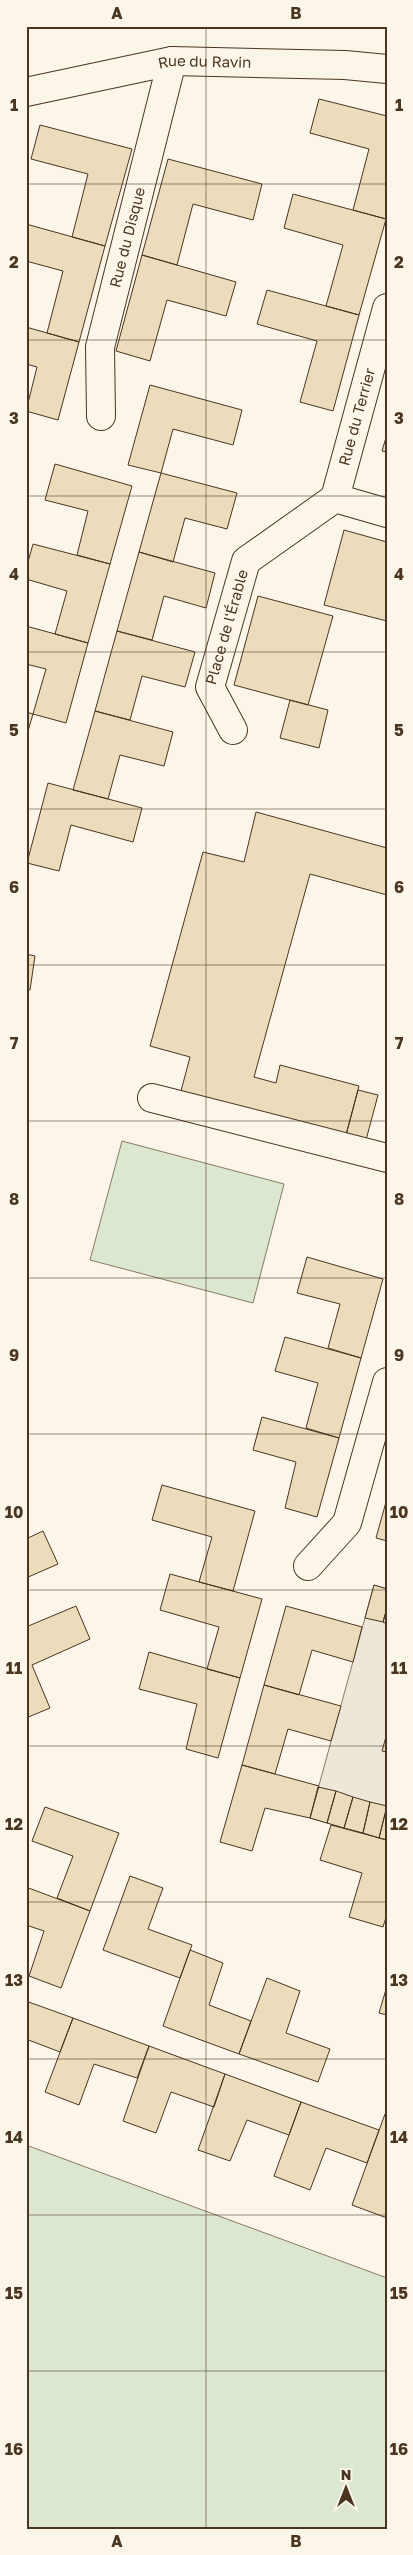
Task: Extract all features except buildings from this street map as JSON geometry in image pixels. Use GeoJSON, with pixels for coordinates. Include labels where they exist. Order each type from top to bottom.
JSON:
{"type":"FeatureCollection","features":[{"type":"Feature","properties":{"kind":"street","name":"Rue du Ravin"},"geometry":{"type":"LineString","coordinates":[[26,92],[172,61],[345,65],[387,69]]}},
{"type":"Feature","properties":{"kind":"street","name":"Rue du Disque"},"geometry":{"type":"LineString","coordinates":[[102,416],[100,347],[172,61]]}},
{"type":"Feature","properties":{"kind":"street","name":"Rue du Terrier"},"geometry":{"type":"LineString","coordinates":[[335,498],[387,308]]}},
{"type":"Feature","properties":{"kind":"street"},"geometry":{"type":"LineString","coordinates":[[335,498],[387,513]]}},
{"type":"Feature","properties":{"kind":"street","name":"Place de l'Érable"},"geometry":{"type":"LineString","coordinates":[[233,730],[210,687],[246,561],[335,498]]}},
{"type":"Feature","properties":{"kind":"street"},"geometry":{"type":"LineString","coordinates":[[152,1098],[387,1158]]}},
{"type":"Feature","properties":{"kind":"street"},"geometry":{"type":"LineString","coordinates":[[308,1566],[348,1523],[387,1382]]}},
{"type":"Feature","properties":{"kind":"green space"},"geometry":{"type":"Polygon","coordinates":[[[122,1141],[284,1184],[253,1303],[90,1260],[122,1141]]]}},
{"type":"Feature","properties":{"kind":"green space"},"geometry":{"type":"Polygon","coordinates":[[[26,2145],[387,2278],[387,2529],[26,2529],[26,2145]]]}},
{"type":"Feature","properties":{"kind":"shaded area"},"geometry":{"type":"Polygon","coordinates":[[[374,1585],[387,1589],[387,1840],[310,1818],[374,1585]]]}}]}
